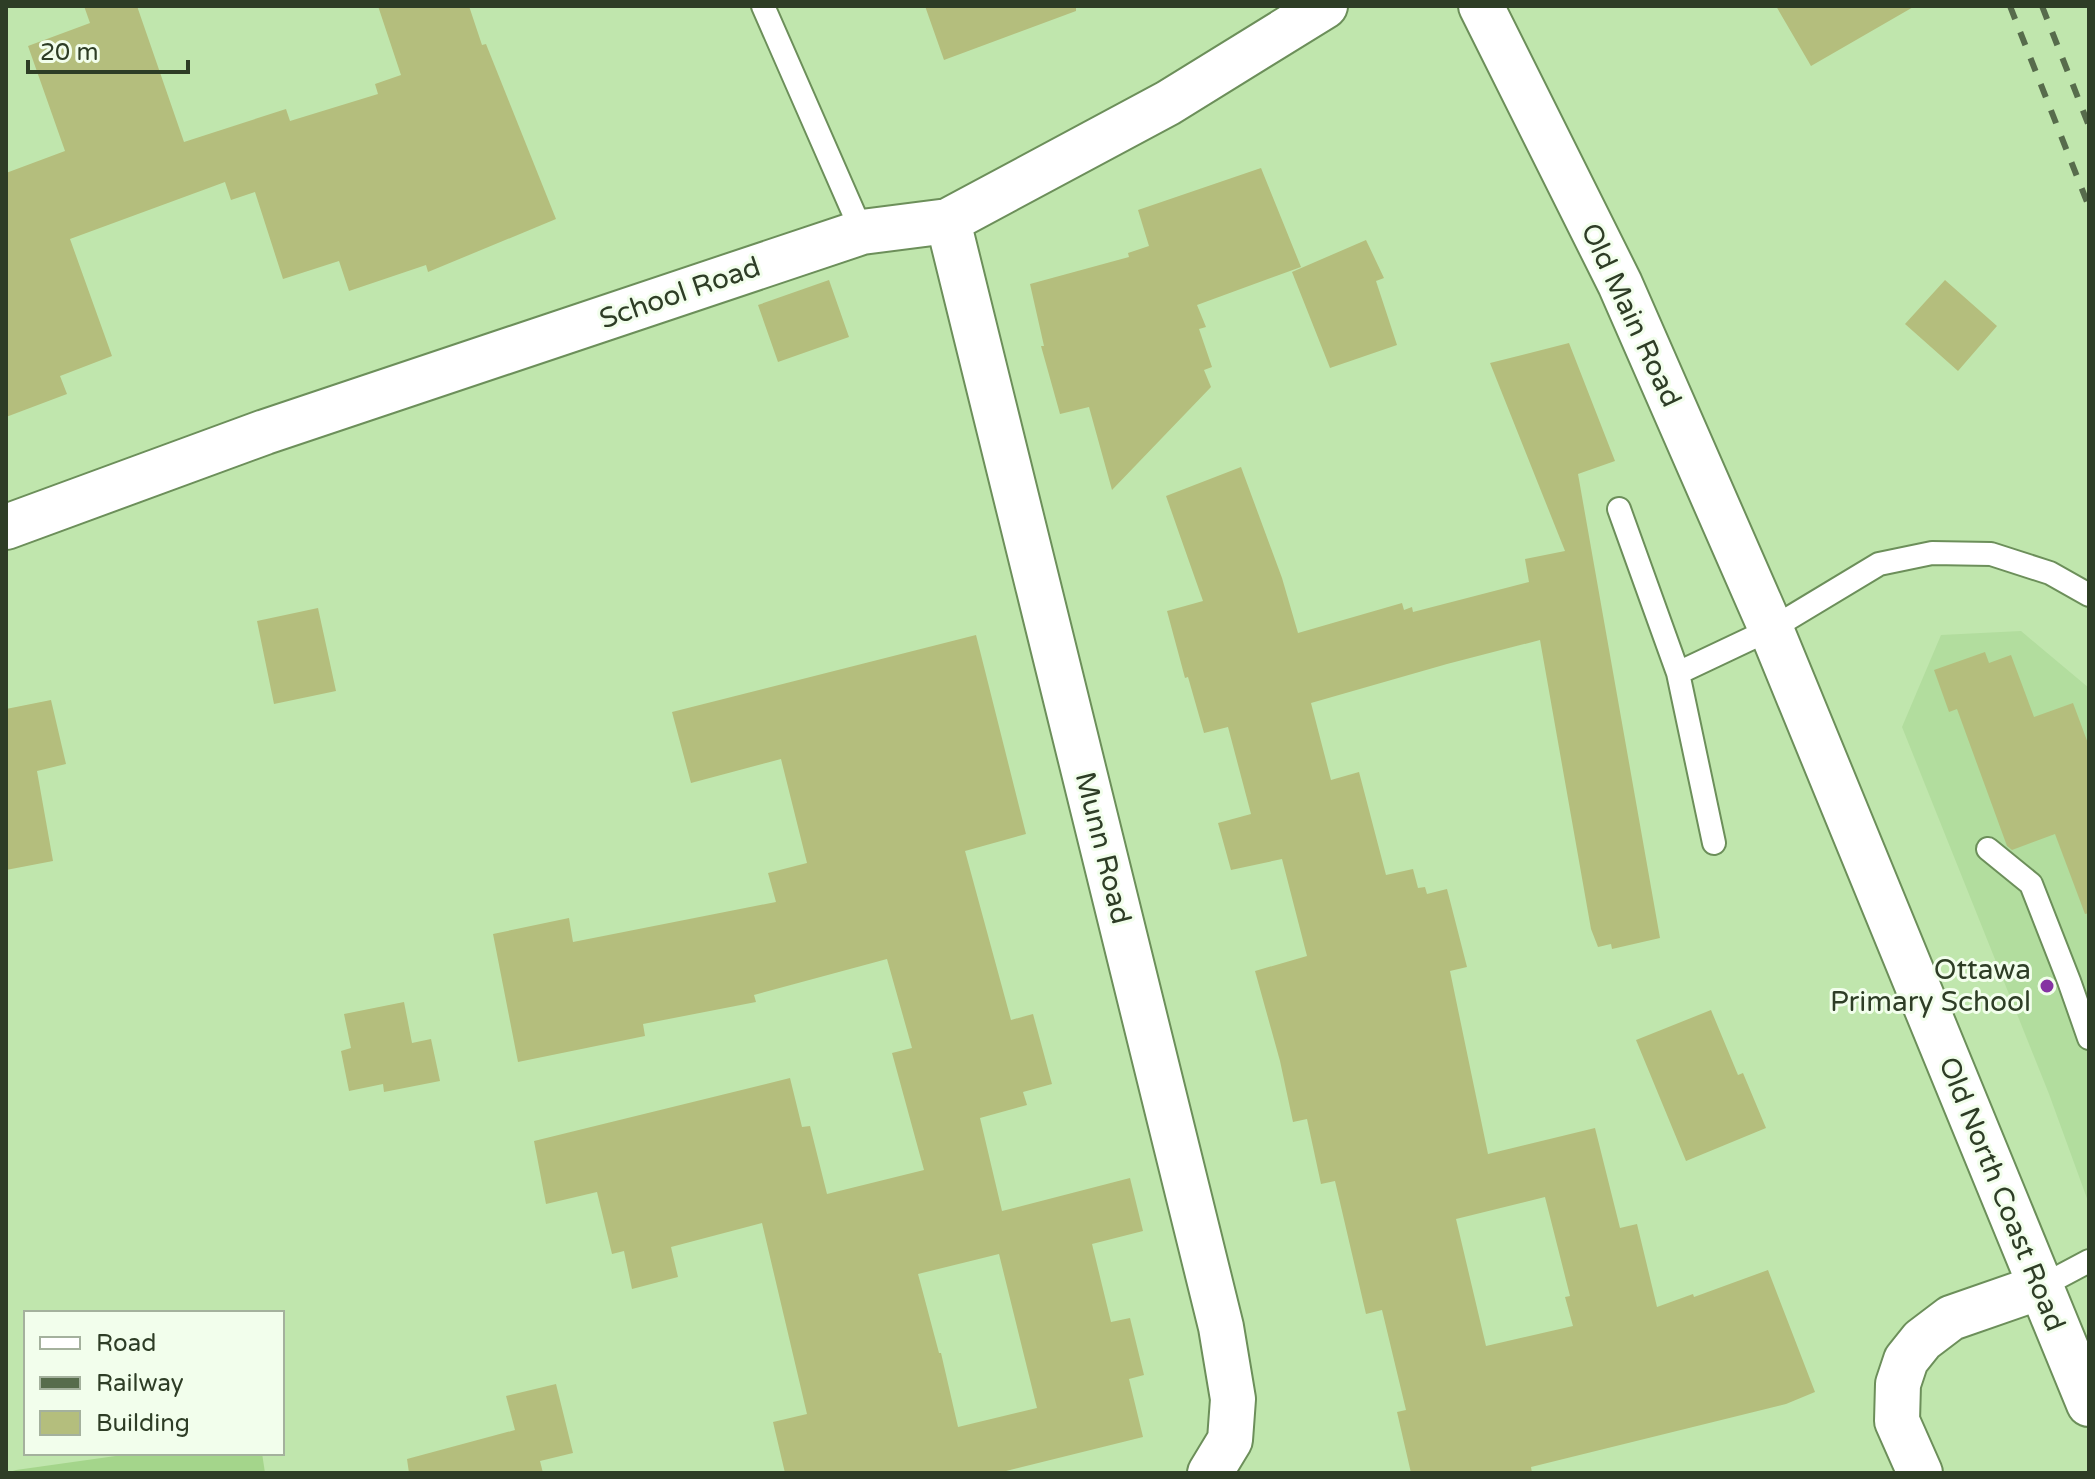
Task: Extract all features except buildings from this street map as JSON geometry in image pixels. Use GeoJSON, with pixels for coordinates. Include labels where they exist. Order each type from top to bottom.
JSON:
{"type":"FeatureCollection","features":[{"type":"Feature","properties":{"kind":"street","name":"School Road"},"geometry":{"type":"LineString","coordinates":[[6,527],[265,432],[862,232],[948,221],[1168,103],[1325,6]]}},
{"type":"Feature","properties":{"kind":"street","name":"Old Main Road"},"geometry":{"type":"LineString","coordinates":[[1478,12],[1620,284],[1771,629]]}},
{"type":"Feature","properties":{"kind":"street","name":"Munn Road"},"geometry":{"type":"LineString","coordinates":[[948,221],[1221,1327],[1233,1399],[1230,1440],[1210,1473]]}},
{"type":"Feature","properties":{"kind":"street","name":"Old North Coast Road"},"geometry":{"type":"LineString","coordinates":[[1771,629],[2089,1404]]}},
{"type":"Feature","properties":{"kind":"street"},"geometry":{"type":"LineString","coordinates":[[1920,1473],[1897,1421],[1898,1384],[1906,1360],[1922,1340],[1951,1318],[2040,1287]]}},
{"type":"Feature","properties":{"kind":"lane"},"geometry":{"type":"LineString","coordinates":[[763,6],[862,232]]}},
{"type":"Feature","properties":{"kind":"lane"},"geometry":{"type":"LineString","coordinates":[[1619,509],[1678,673],[1714,843]]}},
{"type":"Feature","properties":{"kind":"lane"},"geometry":{"type":"LineString","coordinates":[[1678,673],[1771,629],[1879,564],[1932,553],[1991,554],[2050,573],[2089,595]]}},
{"type":"Feature","properties":{"kind":"lane"},"geometry":{"type":"LineString","coordinates":[[1988,849],[2031,884],[2089,1038]]}},
{"type":"Feature","properties":{"kind":"lane"},"geometry":{"type":"LineString","coordinates":[[2040,1287],[2089,1261]]}},
{"type":"Feature","properties":{"kind":"shaded area","name":"Ottawa Primary School"},"geometry":{"type":"Polygon","coordinates":[[[2021,631],[2089,688],[2089,1204],[2049,1094],[1902,727],[1941,635],[2021,631]]]}},
{"type":"Feature","properties":{"kind":"shaded area"},"geometry":{"type":"Polygon","coordinates":[[[123,1455],[262,1455],[265,1473],[6,1473],[123,1455]]]}},
{"type":"Feature","properties":{"kind":"railway"},"geometry":{"type":"LineString","coordinates":[[2010,6],[2089,207]]}},
{"type":"Feature","properties":{"kind":"railway"},"geometry":{"type":"LineString","coordinates":[[2042,6],[2089,126]]}},
{"type":"Feature","properties":{"kind":"place","name":"Ottawa Primary School"},"geometry":{"type":"Point","coordinates":[2047,986]}}]}
